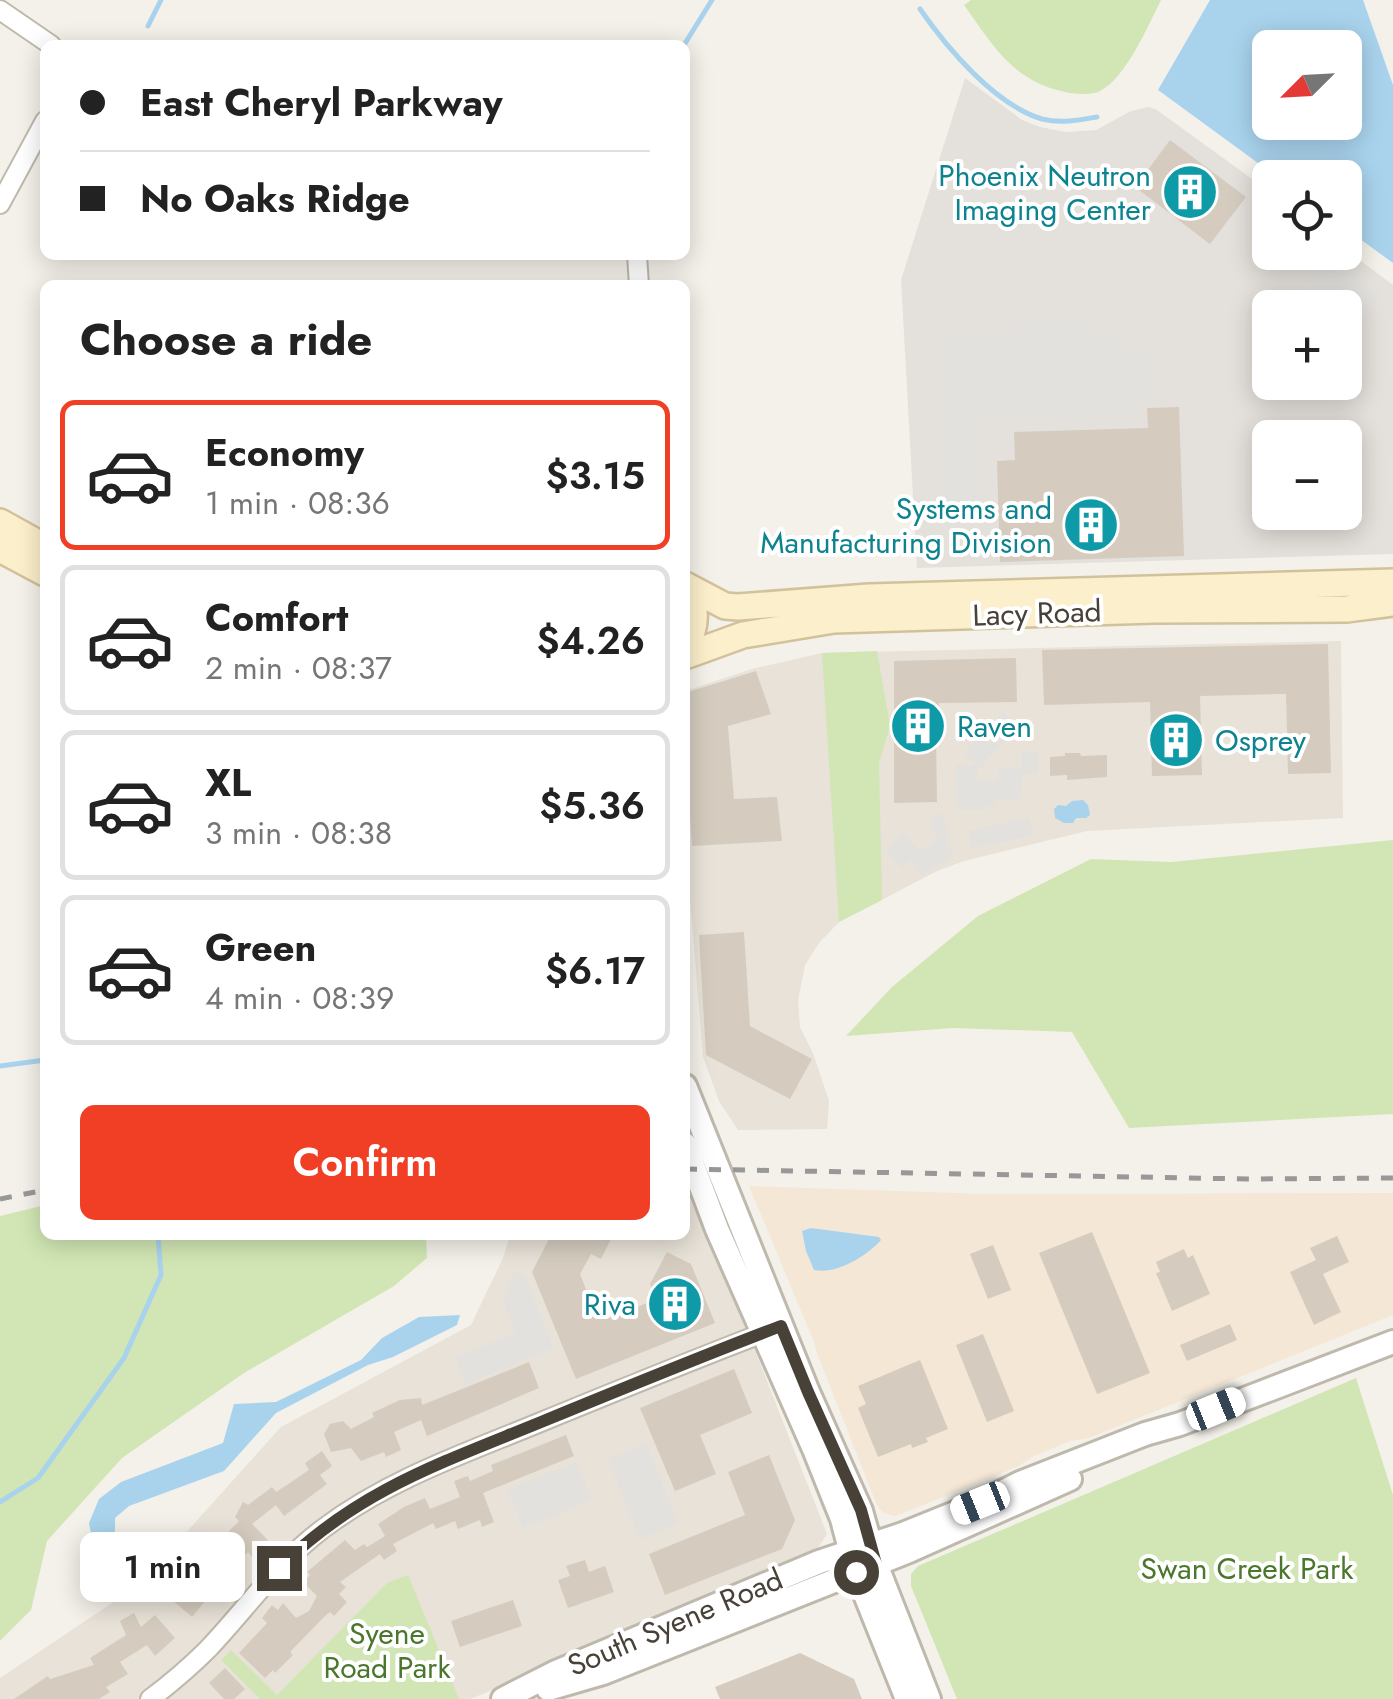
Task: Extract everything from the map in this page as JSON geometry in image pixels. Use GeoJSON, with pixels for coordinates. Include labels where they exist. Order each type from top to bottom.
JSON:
{"type":"FeatureCollection","features":[{"type":"Feature","properties":{"kind":"main road"},"geometry":{"type":"LineString","coordinates":[[0,522],[40,544]]}},
{"type":"Feature","properties":{"kind":"main road"},"geometry":{"type":"LineString","coordinates":[[0,549],[40,570]]}},
{"type":"Feature","properties":{"kind":"main road","name":"Lacy Road"},"geometry":{"type":"LineString","coordinates":[[690,584],[725,606],[738,607],[869,597],[1393,582]]}},
{"type":"Feature","properties":{"kind":"main road"},"geometry":{"type":"LineString","coordinates":[[690,592],[695,618],[690,637]]}},
{"type":"Feature","properties":{"kind":"main road","name":"Lacy Road"},"geometry":{"type":"LineString","coordinates":[[690,654],[742,636],[834,620],[1347,608],[1393,602]]}},
{"type":"Feature","properties":{"kind":"street"},"geometry":{"type":"LineString","coordinates":[[0,10],[43,40]]}},
{"type":"Feature","properties":{"kind":"street"},"geometry":{"type":"LineString","coordinates":[[0,204],[40,130]]}},
{"type":"Feature","properties":{"kind":"street"},"geometry":{"type":"LineString","coordinates":[[690,1100],[842,1519],[929,1699]]}},
{"type":"Feature","properties":{"kind":"street"},"geometry":{"type":"LineString","coordinates":[[690,1157],[717,1230],[772,1329]]}},
{"type":"Feature","properties":{"kind":"street"},"geometry":{"type":"LineString","coordinates":[[150,1699],[208,1648],[293,1554],[369,1498],[420,1471],[772,1329]]}},
{"type":"Feature","properties":{"kind":"street","name":"South Syene Road"},"geometry":{"type":"LineString","coordinates":[[506,1698],[554,1673],[819,1562],[863,1558],[951,1533],[1180,1424],[1393,1342]]}},
{"type":"Feature","properties":{"kind":"street"},"geometry":{"type":"LineString","coordinates":[[863,1558],[907,1699]]}},
{"type":"Feature","properties":{"kind":"shaded area"},"geometry":{"type":"Polygon","coordinates":[[[965,78],[1022,120],[1066,132],[1096,130],[1131,111],[1149,107],[1157,110],[1252,179],[1252,270],[1362,270],[1362,262],[1393,285],[1393,554],[917,568],[901,280],[965,78]]]}},
{"type":"Feature","properties":{"kind":"shaded area"},"geometry":{"type":"Polygon","coordinates":[[[1322,270],[1345,270],[1378,296],[1362,316],[1362,290],[1307,290],[1322,270]]]}},
{"type":"Feature","properties":{"kind":"shaded area"},"geometry":{"type":"Polygon","coordinates":[[[1085,326],[1110,341],[1134,348],[1160,348],[1161,396],[1135,397],[1135,414],[982,417],[985,524],[946,525],[941,329],[1085,326]]]}},
{"type":"Feature","properties":{"kind":"shaded area"},"geometry":{"type":"Polygon","coordinates":[[[1341,641],[1343,818],[1087,831],[937,871],[839,922],[805,965],[798,1000],[800,1027],[829,1101],[827,1129],[738,1130],[719,1101],[703,1057],[690,898],[690,689],[752,669],[822,653],[1341,641]]]}},
{"type":"Feature","properties":{"kind":"shaded area"},"geometry":{"type":"Polygon","coordinates":[[[1003,712],[1018,726],[977,771],[977,781],[998,781],[998,768],[1021,768],[1021,751],[1038,751],[1038,774],[1021,775],[1021,799],[995,799],[995,806],[986,806],[986,810],[957,810],[956,765],[976,765],[964,753],[979,736],[989,744],[997,736],[989,728],[1003,712]]]}},
{"type":"Feature","properties":{"kind":"shaded area"},"geometry":{"type":"Polygon","coordinates":[[[940,813],[954,856],[919,875],[912,858],[902,868],[886,851],[903,833],[919,850],[938,840],[929,819],[940,813]]]}},
{"type":"Feature","properties":{"kind":"shaded area"},"geometry":{"type":"Polygon","coordinates":[[[1029,818],[1033,836],[972,848],[968,831],[1029,818]]]}},
{"type":"Feature","properties":{"kind":"shaded area"},"geometry":{"type":"Polygon","coordinates":[[[749,1186],[986,1194],[1393,1193],[1393,1315],[1089,1438],[1070,1441],[1017,1467],[895,1516],[880,1510],[876,1503],[749,1186]]]}},
{"type":"Feature","properties":{"kind":"shaded area"},"geometry":{"type":"Polygon","coordinates":[[[690,1192],[827,1534],[814,1554],[470,1699],[0,1699],[0,1678],[139,1585],[281,1427],[471,1325],[508,1240],[690,1240],[690,1192]]]}},
{"type":"Feature","properties":{"kind":"shaded area"},"geometry":{"type":"Polygon","coordinates":[[[515,1271],[526,1277],[553,1348],[465,1385],[455,1357],[515,1333],[503,1299],[515,1271]]]}},
{"type":"Feature","properties":{"kind":"shaded area"},"geometry":{"type":"Polygon","coordinates":[[[646,1443],[678,1524],[640,1539],[608,1459],[646,1443]]]}},
{"type":"Feature","properties":{"kind":"shaded area"},"geometry":{"type":"Polygon","coordinates":[[[577,1462],[592,1500],[523,1528],[507,1489],[577,1462]]]}},
{"type":"Feature","properties":{"kind":"green space"},"geometry":{"type":"Polygon","coordinates":[[[971,0],[1161,0],[1119,75],[1100,91],[1081,94],[1044,86],[1016,69],[964,5],[971,0]]]}},
{"type":"Feature","properties":{"kind":"green space"},"geometry":{"type":"Polygon","coordinates":[[[877,651],[890,726],[879,763],[882,900],[839,922],[822,653],[877,651]]]}},
{"type":"Feature","properties":{"kind":"green space"},"geometry":{"type":"Polygon","coordinates":[[[1393,840],[1393,1114],[1129,1128],[1072,1032],[953,1028],[846,1036],[892,987],[978,916],[1091,859],[1171,862],[1393,840]]]}},
{"type":"Feature","properties":{"kind":"green space"},"geometry":{"type":"Polygon","coordinates":[[[40,1206],[40,1240],[426,1240],[427,1258],[394,1286],[244,1373],[122,1458],[47,1541],[31,1610],[0,1641],[0,1216],[40,1206]]]}},
{"type":"Feature","properties":{"kind":"green space","name":"Swan Creek Park"},"geometry":{"type":"Polygon","coordinates":[[[1356,1378],[1393,1495],[1393,1699],[957,1699],[911,1586],[911,1574],[918,1566],[1356,1378]]]}},
{"type":"Feature","properties":{"kind":"green space","name":"Syene Road Park"},"geometry":{"type":"Polygon","coordinates":[[[408,1575],[459,1699],[260,1699],[221,1660],[231,1650],[277,1695],[387,1583],[408,1575]]]}},
{"type":"Feature","properties":{"kind":"water"},"geometry":{"type":"Polygon","coordinates":[[[1210,0],[1363,0],[1393,85],[1393,263],[1362,240],[1362,160],[1254,160],[1158,90],[1210,0]]]}},
{"type":"Feature","properties":{"kind":"water"},"geometry":{"type":"Polygon","coordinates":[[[1083,800],[1090,815],[1086,818],[1064,823],[1055,818],[1058,805],[1083,800]]]}},
{"type":"Feature","properties":{"kind":"water"},"geometry":{"type":"Polygon","coordinates":[[[811,1228],[881,1240],[850,1263],[832,1270],[814,1270],[802,1231],[811,1228]]]}},
{"type":"Feature","properties":{"kind":"water"},"geometry":{"type":"Polygon","coordinates":[[[460,1315],[457,1325],[276,1413],[224,1471],[129,1506],[115,1518],[115,1536],[127,1586],[103,1597],[89,1523],[99,1499],[121,1482],[223,1443],[234,1404],[276,1402],[361,1360],[382,1338],[419,1317],[460,1315]]]}},
{"type":"Feature","properties":{"kind":"building","name":"Phoenix Neutron Imaging Center"},"geometry":{"type":"Polygon","coordinates":[[[1170,140],[1246,197],[1210,244],[1135,187],[1170,140]]]}},
{"type":"Feature","properties":{"kind":"building","name":"Systems and Manufacturing Division"},"geometry":{"type":"Polygon","coordinates":[[[1179,407],[1184,556],[1000,562],[997,461],[1015,460],[1014,432],[1148,428],[1147,408],[1179,407]]]}},
{"type":"Feature","properties":{"kind":"building"},"geometry":{"type":"Polygon","coordinates":[[[1328,644],[1331,773],[1288,774],[1286,694],[1200,696],[1202,775],[1152,776],[1150,702],[1044,705],[1042,650],[1328,644]]]}},
{"type":"Feature","properties":{"kind":"building","name":"Raven"},"geometry":{"type":"Polygon","coordinates":[[[1016,658],[1017,702],[939,703],[937,802],[894,803],[894,661],[1016,658]]]}},
{"type":"Feature","properties":{"kind":"building"},"geometry":{"type":"Polygon","coordinates":[[[756,671],[771,714],[728,726],[734,799],[777,797],[782,841],[692,846],[690,691],[756,671]]]}},
{"type":"Feature","properties":{"kind":"building"},"geometry":{"type":"Polygon","coordinates":[[[1065,753],[1107,755],[1107,777],[1067,780],[1067,775],[1050,776],[1050,757],[1065,753]]]}},
{"type":"Feature","properties":{"kind":"building"},"geometry":{"type":"Polygon","coordinates":[[[744,932],[750,1026],[812,1059],[790,1099],[706,1055],[699,935],[744,932]]]}},
{"type":"Feature","properties":{"kind":"building"},"geometry":{"type":"Polygon","coordinates":[[[1092,1232],[1150,1373],[1097,1394],[1039,1253],[1092,1232]]]}},
{"type":"Feature","properties":{"kind":"building"},"geometry":{"type":"Polygon","coordinates":[[[1337,1236],[1349,1262],[1323,1274],[1341,1312],[1314,1325],[1290,1272],[1316,1260],[1310,1248],[1337,1236]]]}},
{"type":"Feature","properties":{"kind":"building","name":"Riva"},"geometry":{"type":"Polygon","coordinates":[[[548,1240],[610,1240],[601,1259],[591,1254],[580,1274],[594,1310],[609,1318],[657,1299],[650,1284],[667,1252],[691,1264],[715,1323],[576,1379],[532,1272],[548,1240]]]}},
{"type":"Feature","properties":{"kind":"building"},"geometry":{"type":"Polygon","coordinates":[[[993,1245],[1011,1290],[988,1299],[970,1254],[993,1245]]]}},
{"type":"Feature","properties":{"kind":"building"},"geometry":{"type":"Polygon","coordinates":[[[1184,1249],[1188,1258],[1193,1255],[1210,1294],[1172,1311],[1156,1273],[1160,1272],[1156,1262],[1184,1249]]]}},
{"type":"Feature","properties":{"kind":"building"},"geometry":{"type":"Polygon","coordinates":[[[1230,1324],[1237,1340],[1187,1361],[1180,1345],[1230,1324]]]}},
{"type":"Feature","properties":{"kind":"building"},"geometry":{"type":"Polygon","coordinates":[[[983,1334],[1014,1411],[987,1422],[956,1345],[983,1334]]]}},
{"type":"Feature","properties":{"kind":"building"},"geometry":{"type":"Polygon","coordinates":[[[920,1360],[948,1429],[926,1438],[928,1442],[878,1457],[858,1408],[866,1404],[858,1386],[920,1360]]]}},
{"type":"Feature","properties":{"kind":"building"},"geometry":{"type":"Polygon","coordinates":[[[529,1362],[539,1388],[427,1436],[421,1420],[394,1432],[401,1450],[386,1457],[384,1452],[361,1461],[351,1448],[331,1452],[324,1434],[330,1424],[343,1421],[351,1429],[374,1417],[372,1413],[400,1400],[421,1398],[422,1405],[529,1362]]]}},
{"type":"Feature","properties":{"kind":"building","name":"Riva"},"geometry":{"type":"Polygon","coordinates":[[[734,1369],[752,1413],[700,1435],[716,1474],[675,1491],[640,1408],[734,1369]]]}},
{"type":"Feature","properties":{"kind":"building"},"geometry":{"type":"Polygon","coordinates":[[[566,1435],[574,1456],[483,1493],[494,1522],[482,1527],[480,1520],[458,1529],[455,1521],[436,1529],[433,1523],[393,1544],[397,1551],[384,1560],[380,1554],[340,1582],[346,1587],[339,1594],[347,1602],[334,1616],[330,1612],[325,1616],[275,1673],[273,1670],[265,1678],[239,1653],[267,1623],[262,1618],[272,1605],[278,1610],[283,1603],[296,1618],[309,1611],[317,1596],[303,1582],[310,1575],[307,1572],[345,1540],[355,1550],[364,1544],[367,1547],[385,1536],[378,1524],[404,1507],[425,1498],[430,1509],[460,1497],[454,1481],[468,1476],[470,1481],[493,1471],[491,1465],[566,1435]]]}},
{"type":"Feature","properties":{"kind":"building"},"geometry":{"type":"Polygon","coordinates":[[[322,1451],[332,1466],[320,1475],[327,1484],[284,1516],[276,1505],[252,1524],[268,1540],[252,1557],[248,1552],[225,1577],[214,1568],[195,1591],[206,1600],[192,1617],[160,1590],[184,1562],[222,1538],[239,1521],[235,1517],[243,1502],[248,1505],[272,1487],[276,1492],[290,1483],[309,1470],[305,1463],[322,1451]]]}},
{"type":"Feature","properties":{"kind":"building"},"geometry":{"type":"Polygon","coordinates":[[[769,1455],[795,1520],[782,1549],[665,1595],[649,1554],[745,1515],[728,1472],[769,1455]]]}},
{"type":"Feature","properties":{"kind":"building"},"geometry":{"type":"Polygon","coordinates":[[[585,1560],[589,1572],[605,1566],[614,1592],[568,1608],[558,1580],[570,1576],[566,1566],[585,1560]]]}},
{"type":"Feature","properties":{"kind":"building"},"geometry":{"type":"Polygon","coordinates":[[[513,1600],[522,1626],[460,1647],[451,1621],[513,1600]]]}},
{"type":"Feature","properties":{"kind":"building"},"geometry":{"type":"Polygon","coordinates":[[[134,1613],[141,1627],[155,1615],[175,1638],[155,1656],[147,1645],[120,1662],[128,1674],[106,1687],[110,1692],[99,1699],[14,1699],[48,1676],[50,1679],[94,1665],[90,1658],[126,1635],[120,1621],[134,1613]]]}},
{"type":"Feature","properties":{"kind":"building"},"geometry":{"type":"Polygon","coordinates":[[[800,1653],[854,1679],[862,1699],[720,1699],[715,1687],[800,1653]]]}},
{"type":"Feature","properties":{"kind":"building"},"geometry":{"type":"Polygon","coordinates":[[[225,1668],[245,1689],[234,1699],[224,1699],[209,1683],[225,1668]]]}},
{"type":"Feature","properties":{"kind":"waterway"},"geometry":{"type":"LineString","coordinates":[[148,26],[161,0]]}},
{"type":"Feature","properties":{"kind":"waterway"},"geometry":{"type":"LineString","coordinates":[[687,40],[712,0]]}},
{"type":"Feature","properties":{"kind":"waterway"},"geometry":{"type":"LineString","coordinates":[[920,9],[958,57],[990,88],[1024,112],[1049,120],[1097,117]]}},
{"type":"Feature","properties":{"kind":"waterway"},"geometry":{"type":"LineString","coordinates":[[0,1066],[40,1061]]}},
{"type":"Feature","properties":{"kind":"waterway"},"geometry":{"type":"LineString","coordinates":[[0,1502],[38,1478],[124,1358],[161,1275],[158,1240]]}},
{"type":"Feature","properties":{"kind":"railway"},"geometry":{"type":"LineString","coordinates":[[690,1169],[1393,1178]]}},
{"type":"Feature","properties":{"kind":"railway"},"geometry":{"type":"LineString","coordinates":[[0,1199],[40,1191]]}},
{"type":"Feature","properties":{"kind":"place","name":"Phoenix Neutron Imaging Center"},"geometry":{"type":"Point","coordinates":[1190,192]}},
{"type":"Feature","properties":{"kind":"place","name":"Systems and Manufacturing Division"},"geometry":{"type":"Point","coordinates":[1091,525]}},
{"type":"Feature","properties":{"kind":"place","name":"Raven"},"geometry":{"type":"Point","coordinates":[918,726]}},
{"type":"Feature","properties":{"kind":"place","name":"Osprey"},"geometry":{"type":"Point","coordinates":[1176,740]}},
{"type":"Feature","properties":{"kind":"place","name":"Riva"},"geometry":{"type":"Point","coordinates":[675,1304]}},
{"type":"Feature","properties":{"kind":"route"},"geometry":{"type":"LineString","coordinates":[[279,1568],[324,1528],[420,1471],[781,1326],[861,1510],[876,1564],[856,1572]]}}]}
